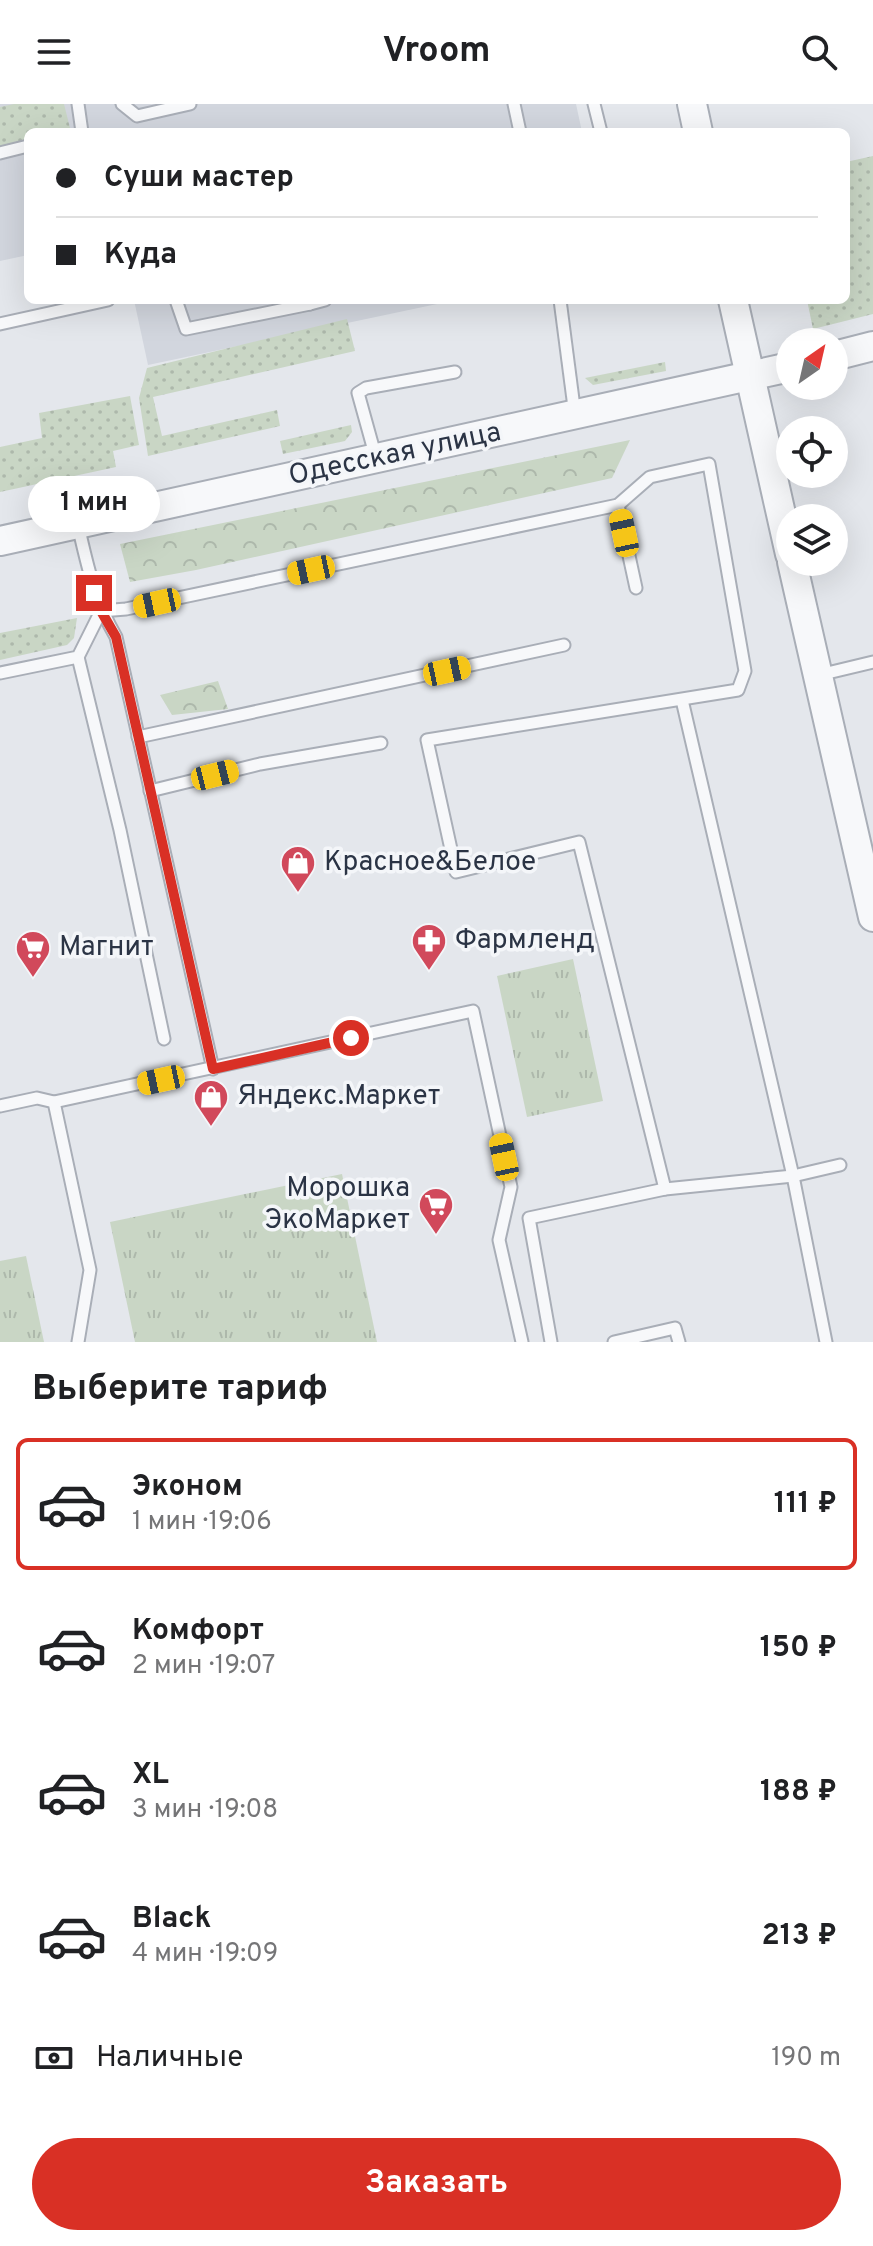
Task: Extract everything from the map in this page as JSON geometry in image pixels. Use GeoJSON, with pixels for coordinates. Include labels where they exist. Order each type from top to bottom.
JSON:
{"type":"FeatureCollection","features":[{"type":"Feature","properties":{"kind":"street"},"geometry":{"type":"LineString","coordinates":[[692,104],[697,128]]}},
{"type":"Feature","properties":{"kind":"street"},"geometry":{"type":"LineString","coordinates":[[734,304],[778,504]]}},
{"type":"Feature","properties":{"kind":"street"},"geometry":{"type":"LineString","coordinates":[[848,352],[873,346]]}},
{"type":"Feature","properties":{"kind":"street","name":"Одесская улица"},"geometry":{"type":"LineString","coordinates":[[0,541],[776,370]]}},
{"type":"Feature","properties":{"kind":"street"},"geometry":{"type":"LineString","coordinates":[[795,576],[873,917]]}},
{"type":"Feature","properties":{"kind":"lane"},"geometry":{"type":"LineString","coordinates":[[78,104],[81,128]]}},
{"type":"Feature","properties":{"kind":"lane"},"geometry":{"type":"LineString","coordinates":[[122,104],[137,116],[190,104]]}},
{"type":"Feature","properties":{"kind":"lane"},"geometry":{"type":"LineString","coordinates":[[514,104],[519,128]]}},
{"type":"Feature","properties":{"kind":"lane"},"geometry":{"type":"LineString","coordinates":[[594,104],[600,128]]}},
{"type":"Feature","properties":{"kind":"lane"},"geometry":{"type":"LineString","coordinates":[[0,153],[24,147]]}},
{"type":"Feature","properties":{"kind":"lane"},"geometry":{"type":"LineString","coordinates":[[0,324],[90,304]]}},
{"type":"Feature","properties":{"kind":"lane"},"geometry":{"type":"LineString","coordinates":[[177,304],[186,329],[301,304]]}},
{"type":"Feature","properties":{"kind":"lane"},"geometry":{"type":"LineString","coordinates":[[561,304],[575,415]]}},
{"type":"Feature","properties":{"kind":"lane"},"geometry":{"type":"LineString","coordinates":[[376,459],[358,393],[366,388],[455,372]]}},
{"type":"Feature","properties":{"kind":"lane"},"geometry":{"type":"LineString","coordinates":[[101,611],[126,609],[618,505],[650,477],[709,464],[745,671],[738,690],[427,740],[456,872],[579,842],[665,1189]]}},
{"type":"Feature","properties":{"kind":"lane"},"geometry":{"type":"LineString","coordinates":[[618,505],[636,588]]}},
{"type":"Feature","properties":{"kind":"lane"},"geometry":{"type":"LineString","coordinates":[[78,524],[101,611],[116,637],[213,1069]]}},
{"type":"Feature","properties":{"kind":"lane"},"geometry":{"type":"LineString","coordinates":[[101,611],[78,657],[120,830],[164,1039]]}},
{"type":"Feature","properties":{"kind":"lane"},"geometry":{"type":"LineString","coordinates":[[138,737],[564,645]]}},
{"type":"Feature","properties":{"kind":"lane"},"geometry":{"type":"LineString","coordinates":[[0,673],[78,657]]}},
{"type":"Feature","properties":{"kind":"lane"},"geometry":{"type":"LineString","coordinates":[[818,675],[873,662]]}},
{"type":"Feature","properties":{"kind":"lane"},"geometry":{"type":"LineString","coordinates":[[682,700],[793,1176],[826,1342]]}},
{"type":"Feature","properties":{"kind":"lane"},"geometry":{"type":"LineString","coordinates":[[150,791],[260,764],[381,743]]}},
{"type":"Feature","properties":{"kind":"lane"},"geometry":{"type":"LineString","coordinates":[[0,1106],[37,1098],[54,1102],[473,1011],[511,1187],[499,1240],[522,1342]]}},
{"type":"Feature","properties":{"kind":"lane"},"geometry":{"type":"LineString","coordinates":[[54,1102],[90,1270],[78,1342]]}},
{"type":"Feature","properties":{"kind":"lane"},"geometry":{"type":"LineString","coordinates":[[551,1342],[529,1218],[665,1189],[793,1176],[840,1165]]}},
{"type":"Feature","properties":{"kind":"lane"},"geometry":{"type":"LineString","coordinates":[[614,1342],[675,1328],[679,1342]]}},
{"type":"Feature","properties":{"kind":"shaded area"},"geometry":{"type":"Polygon","coordinates":[[[0,104],[576,104],[581,128],[24,128],[24,256],[0,261],[0,104]]]}},
{"type":"Feature","properties":{"kind":"shaded area"},"geometry":{"type":"Polygon","coordinates":[[[135,304],[437,304],[148,365],[135,304]]]}},
{"type":"Feature","properties":{"kind":"green space"},"geometry":{"type":"Polygon","coordinates":[[[64,104],[70,128],[24,128],[24,143],[0,149],[0,107],[64,104]]]}},
{"type":"Feature","properties":{"kind":"green space"},"geometry":{"type":"Polygon","coordinates":[[[873,156],[873,314],[813,328],[808,304],[850,304],[850,161],[873,156]]]}},
{"type":"Feature","properties":{"kind":"green space"},"geometry":{"type":"Polygon","coordinates":[[[347,319],[355,351],[153,397],[162,436],[277,410],[280,426],[148,456],[139,398],[147,368],[347,319]]]}},
{"type":"Feature","properties":{"kind":"green space"},"geometry":{"type":"Polygon","coordinates":[[[665,362],[666,371],[593,385],[585,378],[665,362]]]}},
{"type":"Feature","properties":{"kind":"green space"},"geometry":{"type":"Polygon","coordinates":[[[130,396],[139,445],[113,451],[116,467],[0,492],[0,447],[42,438],[39,413],[130,396]]]}},
{"type":"Feature","properties":{"kind":"green space"},"geometry":{"type":"Polygon","coordinates":[[[351,425],[352,432],[345,441],[283,454],[280,441],[351,425]]]}},
{"type":"Feature","properties":{"kind":"green space"},"geometry":{"type":"Polygon","coordinates":[[[630,440],[612,478],[196,570],[130,582],[120,544],[630,440]]]}},
{"type":"Feature","properties":{"kind":"green space"},"geometry":{"type":"Polygon","coordinates":[[[77,618],[74,638],[67,645],[0,660],[0,633],[77,618]]]}},
{"type":"Feature","properties":{"kind":"green space"},"geometry":{"type":"Polygon","coordinates":[[[218,681],[228,709],[172,715],[160,695],[218,681]]]}},
{"type":"Feature","properties":{"kind":"green space"},"geometry":{"type":"Polygon","coordinates":[[[573,959],[603,1101],[527,1117],[497,976],[573,959]]]}},
{"type":"Feature","properties":{"kind":"green space"},"geometry":{"type":"Polygon","coordinates":[[[342,1174],[377,1342],[135,1342],[110,1222],[342,1174]]]}},
{"type":"Feature","properties":{"kind":"green space"},"geometry":{"type":"Polygon","coordinates":[[[26,1256],[44,1342],[0,1342],[0,1261],[26,1256]]]}},
{"type":"Feature","properties":{"kind":"place","name":"Красное&Белое"},"geometry":{"type":"Point","coordinates":[298,894]}},
{"type":"Feature","properties":{"kind":"place","name":"Фармленд"},"geometry":{"type":"Point","coordinates":[429,972]}},
{"type":"Feature","properties":{"kind":"place","name":"Магнит"},"geometry":{"type":"Point","coordinates":[33,979]}},
{"type":"Feature","properties":{"kind":"place","name":"Яндекс.Маркет"},"geometry":{"type":"Point","coordinates":[211,1128]}},
{"type":"Feature","properties":{"kind":"place","name":"Морошка ЭкоМаркет"},"geometry":{"type":"Point","coordinates":[436,1236]}},
{"type":"Feature","properties":{"kind":"route"},"geometry":{"type":"LineString","coordinates":[[94,593],[116,637],[213,1069],[351,1038]]}}]}
